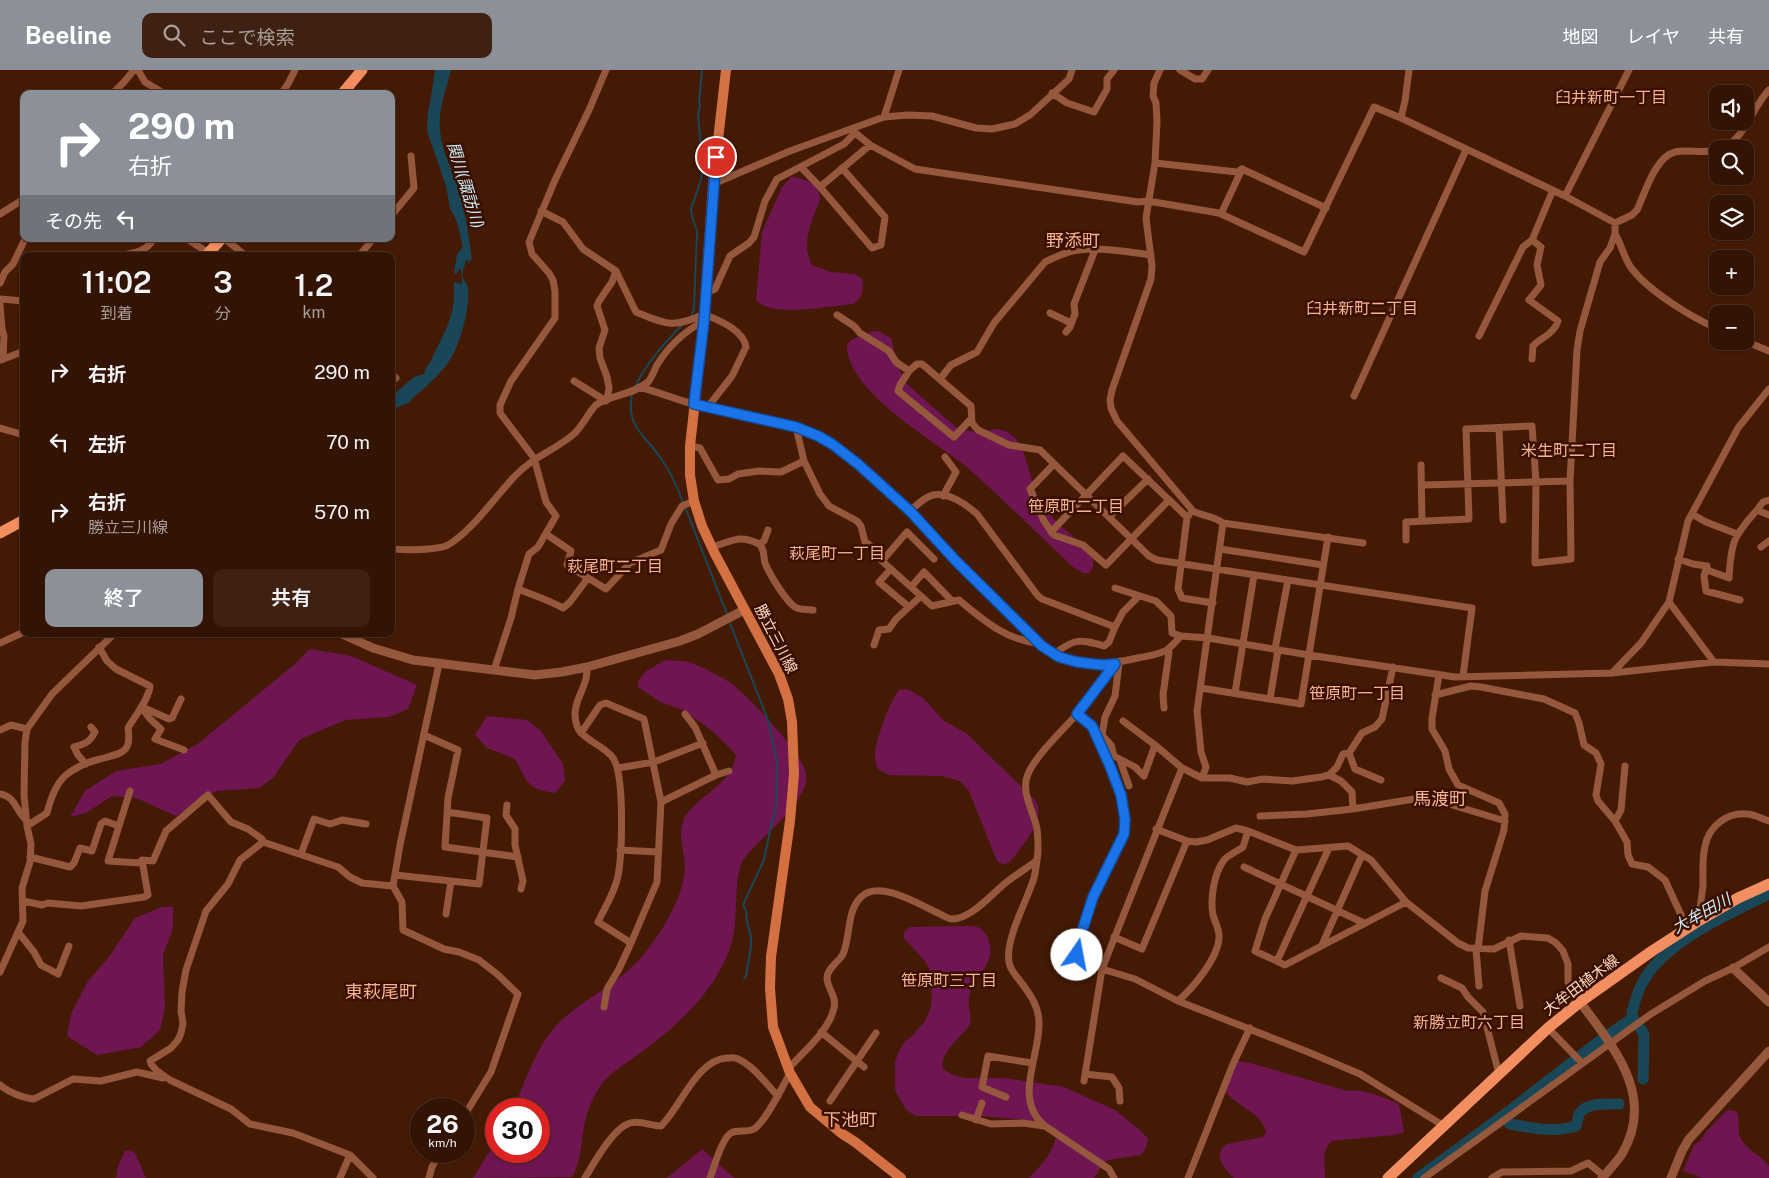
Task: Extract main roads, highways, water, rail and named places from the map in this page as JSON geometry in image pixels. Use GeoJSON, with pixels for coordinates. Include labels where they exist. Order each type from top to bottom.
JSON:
{"type":"FeatureCollection","features":[{"type":"Feature","properties":{"kind":"main road"},"geometry":{"type":"LineString","coordinates":[[345,90],[362,70]]}},
{"type":"Feature","properties":{"kind":"main road","name":"勝立三川線"},"geometry":{"type":"LineString","coordinates":[[726,70],[713,184],[704,318],[690,446],[690,475],[694,502],[702,526],[744,610],[779,674],[788,699],[792,722],[794,774],[790,821],[771,958],[770,977],[773,1027],[789,1071],[803,1098],[815,1112],[841,1134],[855,1142],[901,1178]]}},
{"type":"Feature","properties":{"kind":"main road"},"geometry":{"type":"LineString","coordinates":[[210,252],[219,242]]}},
{"type":"Feature","properties":{"kind":"main road"},"geometry":{"type":"LineString","coordinates":[[0,533],[20,522]]}},
{"type":"Feature","properties":{"kind":"main road","name":"大牟田植木線"},"geometry":{"type":"LineString","coordinates":[[1388,1178],[1548,1028],[1580,1002],[1687,928],[1738,898],[1769,884]]}},
{"type":"Feature","properties":{"kind":"water"},"geometry":{"type":"Polygon","coordinates":[[[435,70],[451,70],[441,108],[440,131],[443,148],[461,198],[469,236],[472,259],[469,263],[466,260],[462,274],[468,287],[468,305],[461,334],[455,351],[448,362],[437,376],[410,402],[395,409],[395,394],[414,377],[424,374],[430,363],[451,315],[454,282],[461,285],[462,282],[461,269],[456,274],[454,273],[457,254],[463,247],[457,222],[450,208],[446,186],[427,131],[435,70]]]}},
{"type":"Feature","properties":{"kind":"waterway"},"geometry":{"type":"LineString","coordinates":[[691,317],[694,309],[697,231],[691,209],[703,168],[698,115],[702,70]]}},
{"type":"Feature","properties":{"kind":"waterway"},"geometry":{"type":"LineString","coordinates":[[635,387],[650,362],[682,325]]}},
{"type":"Feature","properties":{"kind":"waterway"},"geometry":{"type":"LineString","coordinates":[[632,393],[631,414],[637,429],[667,468],[683,503]]}},
{"type":"Feature","properties":{"kind":"waterway"},"geometry":{"type":"LineString","coordinates":[[685,507],[727,614]]}},
{"type":"Feature","properties":{"kind":"waterway"},"geometry":{"type":"LineString","coordinates":[[729,621],[768,720],[777,762],[776,809],[764,860],[743,905],[747,913],[746,917],[751,937],[751,947],[744,979]]}},
{"type":"Feature","properties":{"kind":"waterway","name":"大牟田川"},"geometry":{"type":"LineString","coordinates":[[1643,1079],[1644,1034],[1632,1016],[1632,1012],[1638,991],[1644,980],[1667,953],[1700,929],[1769,894]]}},
{"type":"Feature","properties":{"kind":"waterway"},"geometry":{"type":"LineString","coordinates":[[1504,1115],[1598,1042],[1633,1018]]}},
{"type":"Feature","properties":{"kind":"waterway","name":"大牟田川"},"geometry":{"type":"LineString","coordinates":[[1418,1178],[1504,1115],[1510,1124],[1543,1129],[1560,1129],[1576,1126],[1579,1114],[1587,1107],[1598,1104],[1619,1104]]}},
{"type":"Feature","properties":{"kind":"district","name":"臼井新町一丁目"},"geometry":{"type":"Point","coordinates":[1611,97]}},
{"type":"Feature","properties":{"kind":"district","name":"野添町"},"geometry":{"type":"Point","coordinates":[1073,241]}},
{"type":"Feature","properties":{"kind":"district","name":"臼井新町二丁目"},"geometry":{"type":"Point","coordinates":[1362,308]}},
{"type":"Feature","properties":{"kind":"district","name":"米生町二丁目"},"geometry":{"type":"Point","coordinates":[1569,450]}},
{"type":"Feature","properties":{"kind":"district","name":"笹原町二丁目"},"geometry":{"type":"Point","coordinates":[1076,506]}},
{"type":"Feature","properties":{"kind":"district","name":"萩尾町一丁目"},"geometry":{"type":"Point","coordinates":[837,553]}},
{"type":"Feature","properties":{"kind":"district","name":"萩尾町二丁目"},"geometry":{"type":"Point","coordinates":[615,566]}},
{"type":"Feature","properties":{"kind":"district","name":"笹原町一丁目"},"geometry":{"type":"Point","coordinates":[1357,693]}},
{"type":"Feature","properties":{"kind":"district","name":"馬渡町"},"geometry":{"type":"Point","coordinates":[1440,799]}},
{"type":"Feature","properties":{"kind":"district","name":"笹原町三丁目"},"geometry":{"type":"Point","coordinates":[949,980]}},
{"type":"Feature","properties":{"kind":"district","name":"東萩尾町"},"geometry":{"type":"Point","coordinates":[381,992]}},
{"type":"Feature","properties":{"kind":"district","name":"新勝立町六丁目"},"geometry":{"type":"Point","coordinates":[1469,1022]}},
{"type":"Feature","properties":{"kind":"district","name":"下池町"},"geometry":{"type":"Point","coordinates":[850,1120]}},
{"type":"Feature","properties":{"kind":"water label","name":"関川(諏訪川)"},"geometry":{"type":"Point","coordinates":[466,185]}}]}
